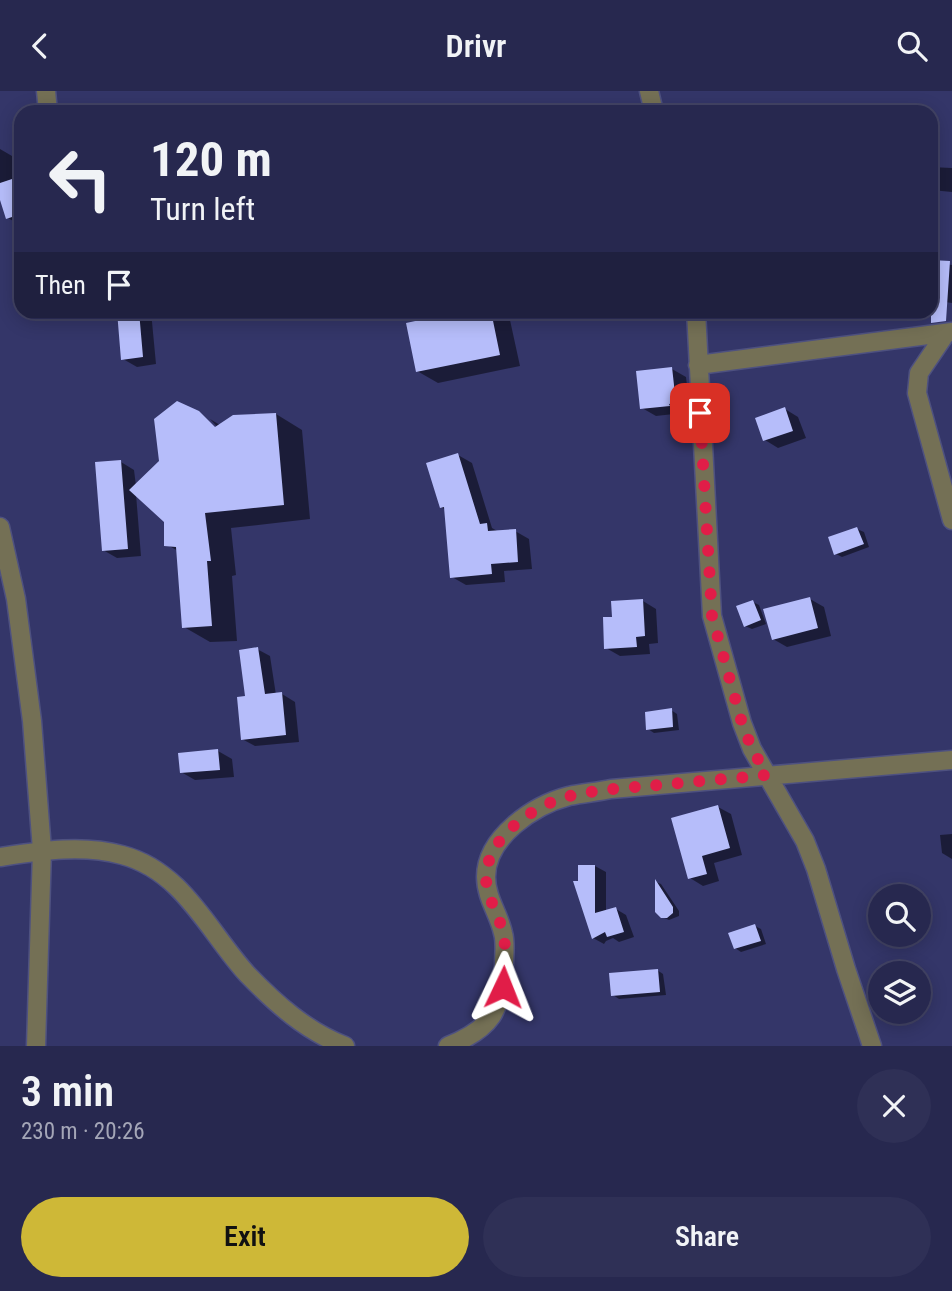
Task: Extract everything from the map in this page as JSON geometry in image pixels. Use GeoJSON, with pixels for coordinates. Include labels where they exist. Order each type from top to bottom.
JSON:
{"type":"FeatureCollection","features":[{"type":"Feature","properties":{"kind":"street"},"geometry":{"type":"LineString","coordinates":[[696,319],[712,616],[752,749],[805,841],[816,869],[872,1046]]}},
{"type":"Feature","properties":{"kind":"street"},"geometry":{"type":"LineString","coordinates":[[698,365],[949,332]]}},
{"type":"Feature","properties":{"kind":"street"},"geometry":{"type":"LineString","coordinates":[[949,332],[919,373],[917,393],[952,520]]}},
{"type":"Feature","properties":{"kind":"street"},"geometry":{"type":"LineString","coordinates":[[0,527],[16,599],[32,721],[42,850],[36,1046]]}},
{"type":"Feature","properties":{"kind":"street"},"geometry":{"type":"LineString","coordinates":[[448,1046],[468,1038],[485,1026],[497,1007],[503,987],[504,936],[489,894],[486,876],[490,859],[498,844],[514,826],[539,808],[568,797],[611,789],[952,760]]}},
{"type":"Feature","properties":{"kind":"street"},"geometry":{"type":"LineString","coordinates":[[0,857],[42,850],[103,851],[143,862],[176,884],[246,973],[295,1020],[345,1046]]}},
{"type":"Feature","properties":{"kind":"building"},"geometry":{"type":"Polygon","coordinates":[[[14,178],[14,216],[6,219],[0,200],[0,183],[14,178]]]}},
{"type":"Feature","properties":{"kind":"building"},"geometry":{"type":"Polygon","coordinates":[[[938,260],[950,261],[946,321],[931,323],[931,319],[938,319],[938,260]]]}},
{"type":"Feature","properties":{"kind":"building"},"geometry":{"type":"Polygon","coordinates":[[[118,319],[140,319],[143,357],[121,360],[118,319]]]}},
{"type":"Feature","properties":{"kind":"building"},"geometry":{"type":"Polygon","coordinates":[[[425,319],[493,319],[500,355],[416,372],[406,323],[425,319]]]}},
{"type":"Feature","properties":{"kind":"building"},"geometry":{"type":"Polygon","coordinates":[[[672,367],[676,403],[640,409],[636,371],[672,367]]]}},
{"type":"Feature","properties":{"kind":"building"},"geometry":{"type":"Polygon","coordinates":[[[177,401],[199,411],[215,427],[233,415],[276,413],[284,505],[205,513],[211,561],[207,561],[212,626],[182,628],[176,547],[164,546],[164,522],[129,490],[159,461],[154,419],[177,401]]]}},
{"type":"Feature","properties":{"kind":"building"},"geometry":{"type":"Polygon","coordinates":[[[785,407],[793,431],[763,441],[755,418],[785,407]]]}},
{"type":"Feature","properties":{"kind":"building"},"geometry":{"type":"Polygon","coordinates":[[[458,453],[480,524],[487,523],[488,531],[516,529],[518,562],[491,564],[492,574],[450,578],[444,507],[440,508],[426,463],[458,453]]]}},
{"type":"Feature","properties":{"kind":"building"},"geometry":{"type":"Polygon","coordinates":[[[121,460],[128,549],[102,551],[95,462],[121,460]]]}},
{"type":"Feature","properties":{"kind":"building"},"geometry":{"type":"Polygon","coordinates":[[[857,527],[864,544],[834,555],[828,537],[857,527]]]}},
{"type":"Feature","properties":{"kind":"building"},"geometry":{"type":"Polygon","coordinates":[[[810,597],[818,628],[772,640],[763,609],[810,597]]]}},
{"type":"Feature","properties":{"kind":"building"},"geometry":{"type":"Polygon","coordinates":[[[643,599],[645,636],[636,637],[637,647],[604,649],[603,617],[612,617],[611,601],[643,599]]]}},
{"type":"Feature","properties":{"kind":"building"},"geometry":{"type":"Polygon","coordinates":[[[753,600],[761,620],[744,627],[736,606],[753,600]]]}},
{"type":"Feature","properties":{"kind":"building"},"geometry":{"type":"Polygon","coordinates":[[[258,647],[265,694],[282,692],[286,735],[241,740],[237,697],[245,696],[239,650],[258,647]]]}},
{"type":"Feature","properties":{"kind":"building"},"geometry":{"type":"Polygon","coordinates":[[[672,708],[673,727],[646,730],[645,712],[672,708]]]}},
{"type":"Feature","properties":{"kind":"building"},"geometry":{"type":"Polygon","coordinates":[[[218,749],[220,770],[180,773],[178,753],[218,749]]]}},
{"type":"Feature","properties":{"kind":"building"},"geometry":{"type":"Polygon","coordinates":[[[718,805],[730,848],[702,856],[707,874],[688,879],[671,818],[718,805]]]}},
{"type":"Feature","properties":{"kind":"building"},"geometry":{"type":"Polygon","coordinates":[[[578,865],[595,865],[595,913],[616,907],[624,932],[607,937],[605,932],[592,939],[573,881],[578,881],[578,865]]]}},
{"type":"Feature","properties":{"kind":"building"},"geometry":{"type":"Polygon","coordinates":[[[655,879],[673,907],[673,913],[667,918],[661,918],[655,912],[655,879]]]}},
{"type":"Feature","properties":{"kind":"building"},"geometry":{"type":"Polygon","coordinates":[[[755,924],[761,941],[734,949],[728,933],[755,924]]]}},
{"type":"Feature","properties":{"kind":"building"},"geometry":{"type":"Polygon","coordinates":[[[658,969],[660,992],[611,996],[609,973],[658,969]]]}},
{"type":"Feature","properties":{"kind":"route"},"geometry":{"type":"LineString","coordinates":[[503,987],[504,936],[489,894],[486,876],[490,859],[498,844],[514,826],[539,808],[568,797],[611,789],[767,775],[752,749],[742,723],[712,616],[700,413]]}}]}
